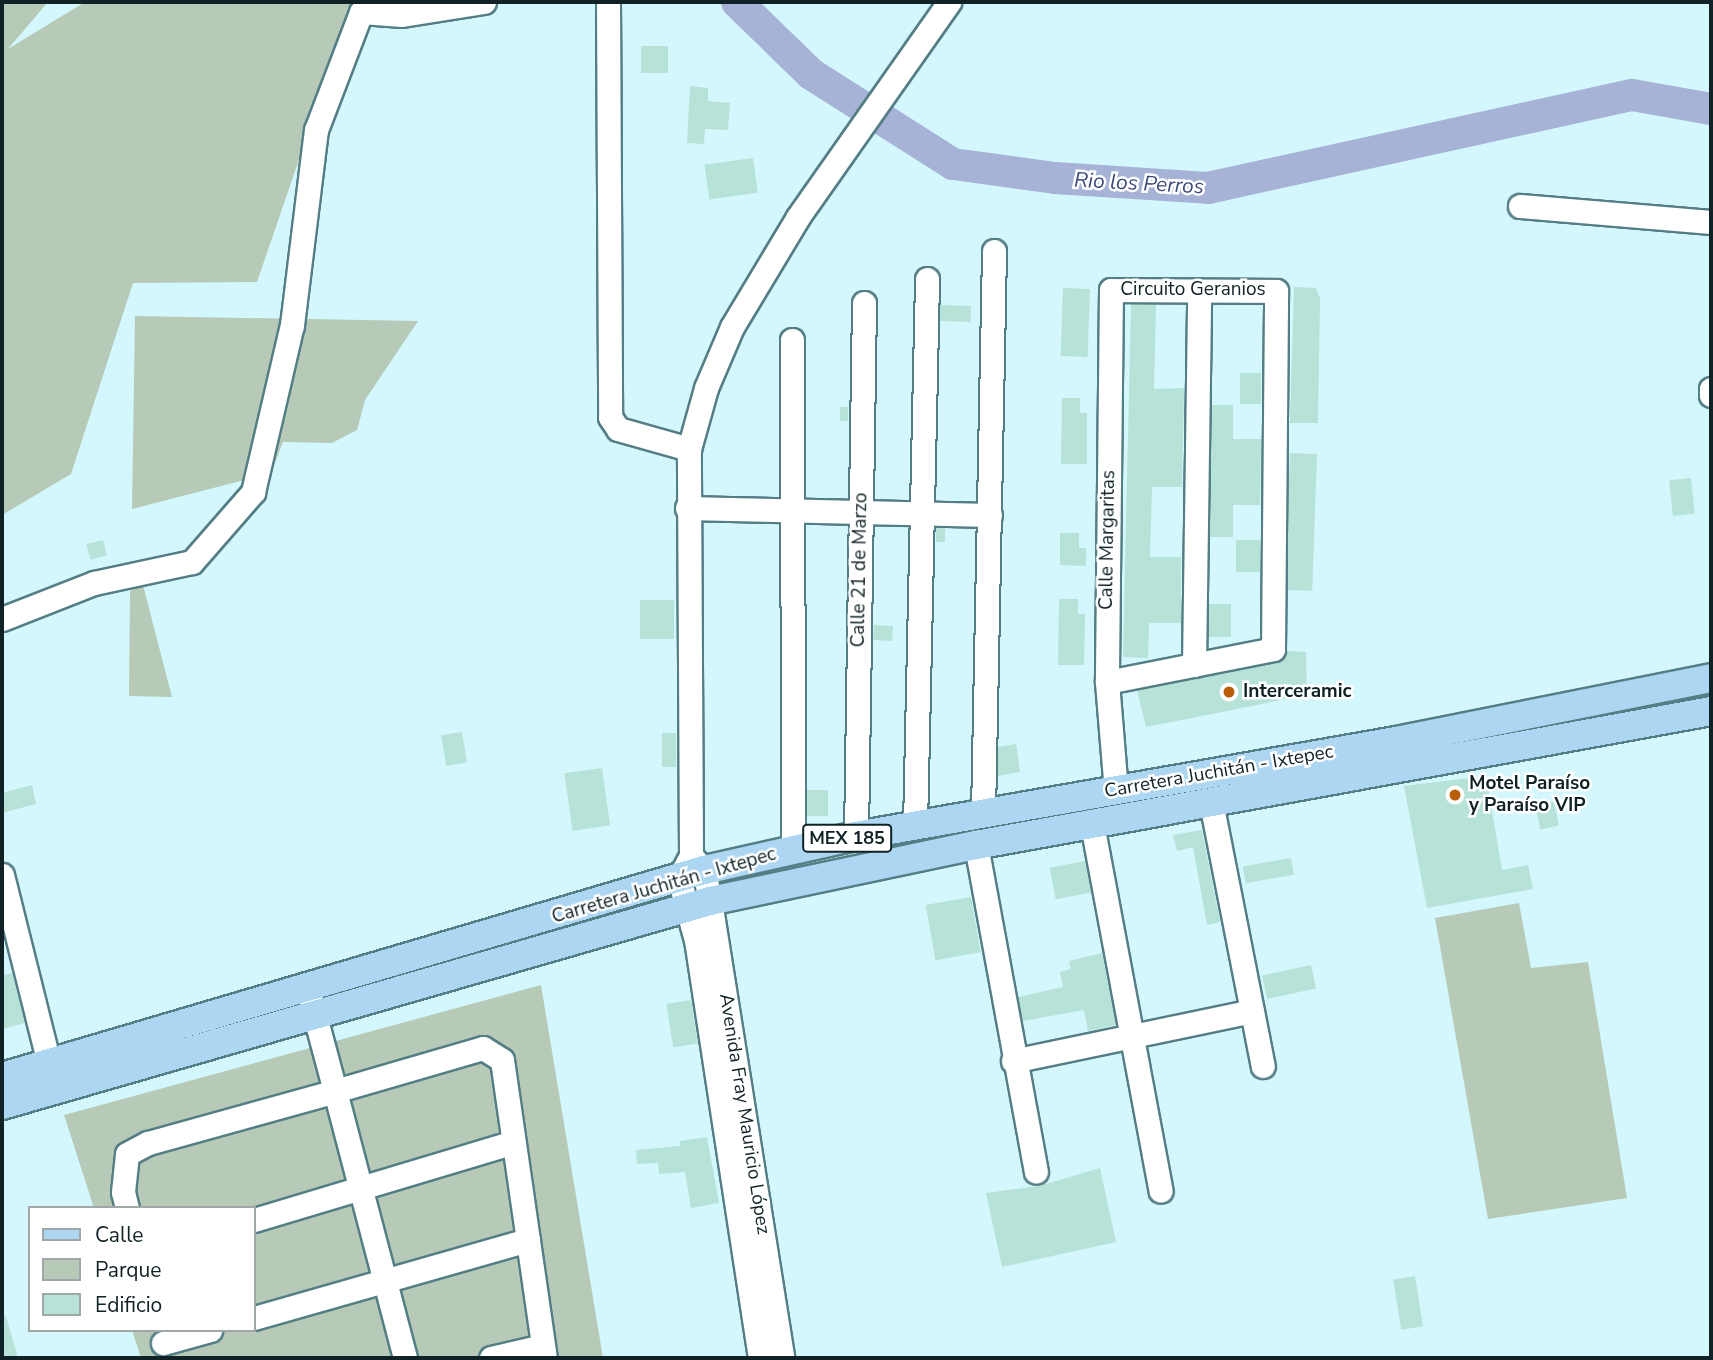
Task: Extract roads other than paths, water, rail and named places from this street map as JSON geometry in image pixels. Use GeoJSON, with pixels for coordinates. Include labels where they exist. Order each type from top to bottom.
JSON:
{"type":"FeatureCollection","features":[{"type":"Feature","properties":{"kind":"main road","name":"Carretera Juchitán - Ixtepec"},"geometry":{"type":"LineString","coordinates":[[2,1105],[311,1001],[691,868],[1543,712],[1711,678]]}},
{"type":"Feature","properties":{"kind":"main road"},"geometry":{"type":"LineString","coordinates":[[1543,712],[1549,741]]}},
{"type":"Feature","properties":{"kind":"main road","name":"Carretera Juchitán - Ixtepec"},"geometry":{"type":"LineString","coordinates":[[2,1077],[49,1063],[311,1001],[565,946],[698,904],[976,845],[1711,712]]}},
{"type":"Feature","properties":{"kind":"street"},"geometry":{"type":"LineString","coordinates":[[2,619],[94,583],[192,562],[253,492],[292,325],[316,130],[361,12],[402,15],[484,2]]}},
{"type":"Feature","properties":{"kind":"street"},"geometry":{"type":"LineString","coordinates":[[607,2],[610,417],[618,429],[689,449]]}},
{"type":"Feature","properties":{"kind":"street","name":"Avenida Fray Mauricio López"},"geometry":{"type":"LineString","coordinates":[[782,1358],[691,868],[687,508],[689,449],[706,388],[732,327],[798,216],[947,6]]}},
{"type":"Feature","properties":{"kind":"street"},"geometry":{"type":"LineString","coordinates":[[1520,206],[1711,222]]}},
{"type":"Feature","properties":{"kind":"street"},"geometry":{"type":"LineString","coordinates":[[983,814],[994,251]]}},
{"type":"Feature","properties":{"kind":"street"},"geometry":{"type":"LineString","coordinates":[[915,826],[924,513],[927,279]]}},
{"type":"Feature","properties":{"kind":"street","name":"Circuito Geranios"},"geometry":{"type":"LineString","coordinates":[[1111,290],[1276,291],[1273,649],[1194,665]]}},
{"type":"Feature","properties":{"kind":"street","name":"Calle Margaritas"},"geometry":{"type":"LineString","coordinates":[[1111,290],[1107,682],[1116,791]]}},
{"type":"Feature","properties":{"kind":"street"},"geometry":{"type":"LineString","coordinates":[[1107,682],[1194,665],[1199,292]]}},
{"type":"Feature","properties":{"kind":"street","name":"Calle 21 de Marzo"},"geometry":{"type":"LineString","coordinates":[[856,836],[864,303]]}},
{"type":"Feature","properties":{"kind":"street"},"geometry":{"type":"LineString","coordinates":[[792,340],[793,850]]}},
{"type":"Feature","properties":{"kind":"street"},"geometry":{"type":"LineString","coordinates":[[1711,389],[1711,395]]}},
{"type":"Feature","properties":{"kind":"street"},"geometry":{"type":"LineString","coordinates":[[687,508],[990,515]]}},
{"type":"Feature","properties":{"kind":"street"},"geometry":{"type":"LineString","coordinates":[[1211,802],[1263,1066]]}},
{"type":"Feature","properties":{"kind":"street"},"geometry":{"type":"LineString","coordinates":[[1092,824],[1161,1191]]}},
{"type":"Feature","properties":{"kind":"street"},"geometry":{"type":"LineString","coordinates":[[976,845],[1013,1061],[1036,1172]]}},
{"type":"Feature","properties":{"kind":"street"},"geometry":{"type":"LineString","coordinates":[[2,875],[49,1063]]}},
{"type":"Feature","properties":{"kind":"street","name":"Avenida Fray Mauricio López"},"geometry":{"type":"LineString","coordinates":[[698,904],[697,944],[760,1358]]}},
{"type":"Feature","properties":{"kind":"street"},"geometry":{"type":"LineString","coordinates":[[311,1001],[362,1189],[382,1282],[405,1358]]}},
{"type":"Feature","properties":{"kind":"street"},"geometry":{"type":"LineString","coordinates":[[1013,1061],[1252,1011]]}},
{"type":"Feature","properties":{"kind":"street"},"geometry":{"type":"LineString","coordinates":[[126,1206],[123,1192],[127,1154],[148,1143],[483,1048],[502,1060],[544,1352],[491,1358]]}},
{"type":"Feature","properties":{"kind":"street"},"geometry":{"type":"LineString","coordinates":[[256,1219],[514,1142]]}},
{"type":"Feature","properties":{"kind":"street"},"geometry":{"type":"LineString","coordinates":[[256,1317],[528,1240]]}},
{"type":"Feature","properties":{"kind":"street"},"geometry":{"type":"LineString","coordinates":[[163,1344],[203,1332]]}},
{"type":"Feature","properties":{"kind":"waterway","name":"Rio los Perros"},"geometry":{"type":"LineString","coordinates":[[737,2],[811,74],[953,164],[1055,178],[1208,188],[1632,95],[1711,109]]}},
{"type":"Feature","properties":{"kind":"place","name":"Interceramic"},"geometry":{"type":"Point","coordinates":[1229,692]}},
{"type":"Feature","properties":{"kind":"place","name":"Motel Paraíso y Paraíso VIP"},"geometry":{"type":"Point","coordinates":[1455,795]}}]}
